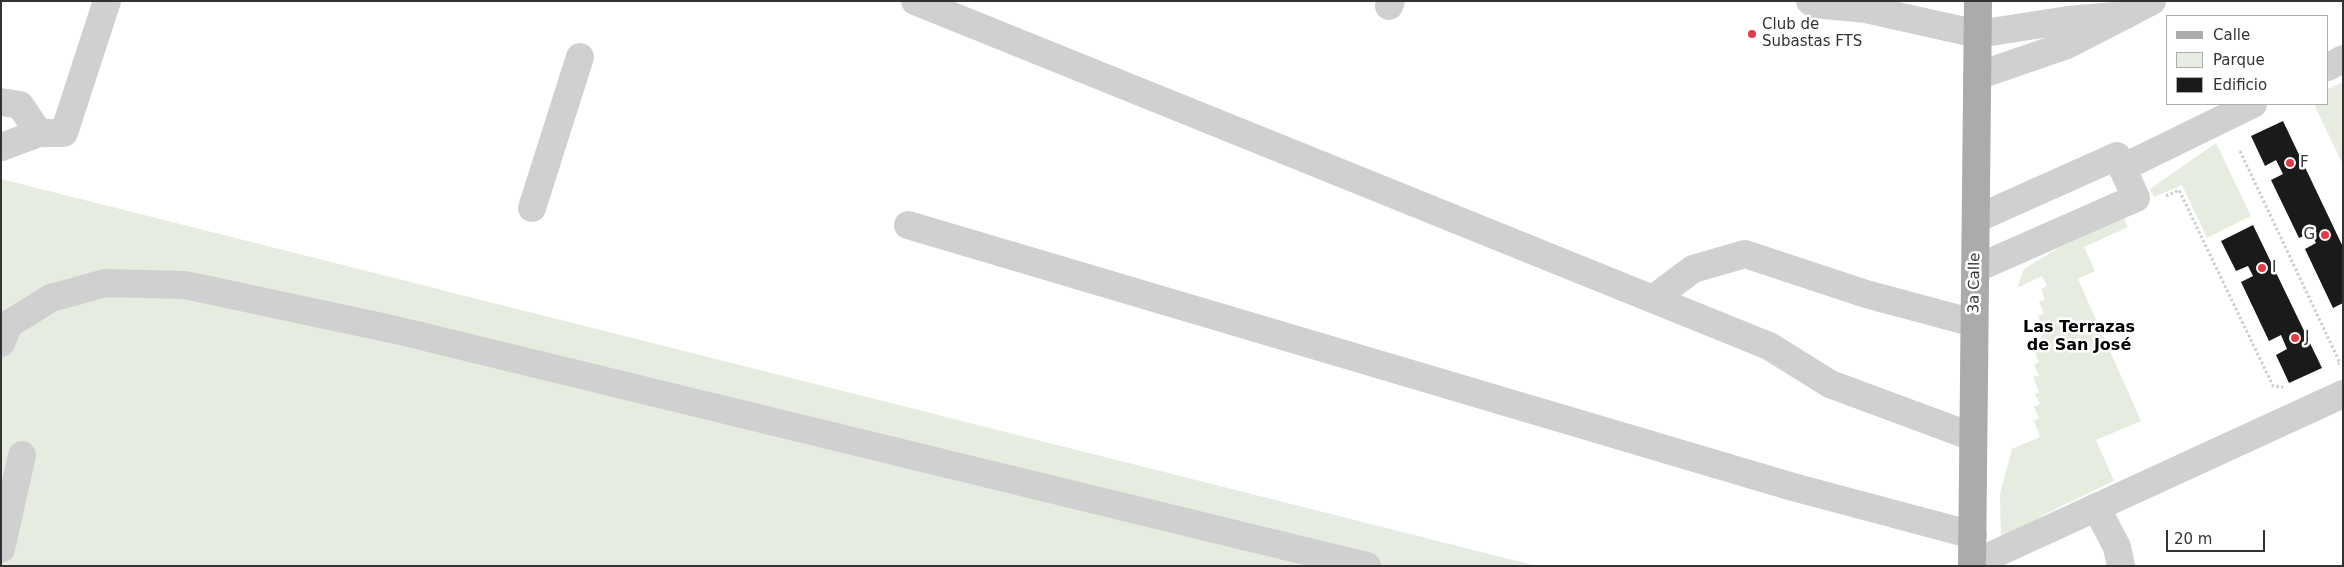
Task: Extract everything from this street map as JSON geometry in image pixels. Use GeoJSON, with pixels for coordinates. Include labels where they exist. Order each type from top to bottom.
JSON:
{"type":"FeatureCollection","features":[{"type":"Feature","properties":{"kind":"main road","name":"3a Calle"},"geometry":{"type":"LineString","coordinates":[[1972,565],[1978,1]]}},
{"type":"Feature","properties":{"kind":"street"},"geometry":{"type":"LineString","coordinates":[[1,147],[39,133],[64,133],[107,1]]}},
{"type":"Feature","properties":{"kind":"street"},"geometry":{"type":"LineString","coordinates":[[915,1],[1769,346],[1830,384],[1974,437]]}},
{"type":"Feature","properties":{"kind":"street"},"geometry":{"type":"LineString","coordinates":[[1810,1],[1814,4],[1866,5],[1978,34],[2068,20],[2126,15]]}},
{"type":"Feature","properties":{"kind":"street"},"geometry":{"type":"LineString","coordinates":[[1977,76],[2067,45],[2152,1]]}},
{"type":"Feature","properties":{"kind":"street"},"geometry":{"type":"LineString","coordinates":[[532,208],[580,57]]}},
{"type":"Feature","properties":{"kind":"street"},"geometry":{"type":"LineString","coordinates":[[2329,66],[2343,59]]}},
{"type":"Feature","properties":{"kind":"street"},"geometry":{"type":"LineString","coordinates":[[1,102],[20,105],[39,133]]}},
{"type":"Feature","properties":{"kind":"street"},"geometry":{"type":"LineString","coordinates":[[1976,219],[2120,162],[2251,105]]}},
{"type":"Feature","properties":{"kind":"street"},"geometry":{"type":"LineString","coordinates":[[1975,269],[2136,198],[2120,162]]}},
{"type":"Feature","properties":{"kind":"street"},"geometry":{"type":"LineString","coordinates":[[908,225],[1793,488],[1973,534]]}},
{"type":"Feature","properties":{"kind":"street"},"geometry":{"type":"LineString","coordinates":[[1653,299],[1693,269],[1745,254],[1866,294],[1974,323]]}},
{"type":"Feature","properties":{"kind":"street"},"geometry":{"type":"LineString","coordinates":[[1,343],[9,324],[50,298],[105,283],[184,284],[396,330],[1367,566]]}},
{"type":"Feature","properties":{"kind":"street"},"geometry":{"type":"LineString","coordinates":[[1972,565],[2343,394]]}},
{"type":"Feature","properties":{"kind":"street"},"geometry":{"type":"LineString","coordinates":[[1,549],[22,455]]}},
{"type":"Feature","properties":{"kind":"street"},"geometry":{"type":"LineString","coordinates":[[2096,508],[2117,547],[2121,566]]}},
{"type":"Feature","properties":{"kind":"path"},"geometry":{"type":"LineString","coordinates":[[2240,151],[2340,363],[2332,367]]}},
{"type":"Feature","properties":{"kind":"path"},"geometry":{"type":"LineString","coordinates":[[2179,190],[2273,386],[2291,387]]}},
{"type":"Feature","properties":{"kind":"green space"},"geometry":{"type":"Polygon","coordinates":[[[2343,82],[2343,165],[2314,105],[2329,105],[2329,89],[2343,82]]]}},
{"type":"Feature","properties":{"kind":"green space"},"geometry":{"type":"Polygon","coordinates":[[[2216,143],[2251,216],[2207,238],[2182,185],[2154,197],[2150,189],[2216,143]]]}},
{"type":"Feature","properties":{"kind":"green space"},"geometry":{"type":"Polygon","coordinates":[[[1,179],[831,388],[1537,566],[1,566],[1,179]]]}},
{"type":"Feature","properties":{"kind":"green space"},"geometry":{"type":"Polygon","coordinates":[[[2124,218],[2128,227],[2084,247],[2095,271],[2078,279],[2141,421],[2096,440],[2114,481],[2045,514],[2001,542],[2000,494],[2012,449],[2040,437],[2034,421],[2039,418],[2034,407],[2040,404],[2035,394],[2039,392],[2033,377],[2039,375],[2034,365],[2039,362],[2035,353],[2041,350],[2037,340],[2042,338],[2038,328],[2042,326],[2038,316],[2044,314],[2039,302],[2045,299],[2041,289],[2047,286],[2042,276],[2017,288],[2024,269],[2060,247],[2124,218]]]}},
{"type":"Feature","properties":{"kind":"building"},"geometry":{"type":"Polygon","coordinates":[[[2283,121],[2343,247],[2343,303],[2333,308],[2305,249],[2316,243],[2311,233],[2299,238],[2271,180],[2283,174],[2276,160],[2265,166],[2251,136],[2283,121]]]}},
{"type":"Feature","properties":{"kind":"building"},"geometry":{"type":"Polygon","coordinates":[[[2253,225],[2322,368],[2289,383],[2276,355],[2287,349],[2281,335],[2269,341],[2241,282],[2253,276],[2248,266],[2236,271],[2221,241],[2253,225]]]}},
{"type":"Feature","properties":{"kind":"place","name":"Club de Subastas FTS"},"geometry":{"type":"Point","coordinates":[1752,34]}},
{"type":"Feature","properties":{"kind":"place","name":"F"},"geometry":{"type":"Point","coordinates":[2290,163]}},
{"type":"Feature","properties":{"kind":"place","name":"G"},"geometry":{"type":"Point","coordinates":[2325,235]}},
{"type":"Feature","properties":{"kind":"place","name":"I"},"geometry":{"type":"Point","coordinates":[2262,268]}},
{"type":"Feature","properties":{"kind":"place","name":"J"},"geometry":{"type":"Point","coordinates":[2295,338]}},
{"type":"Feature","properties":{"kind":"district","name":"Las Terrazas de San José"},"geometry":{"type":"Point","coordinates":[2079,337]}}]}
